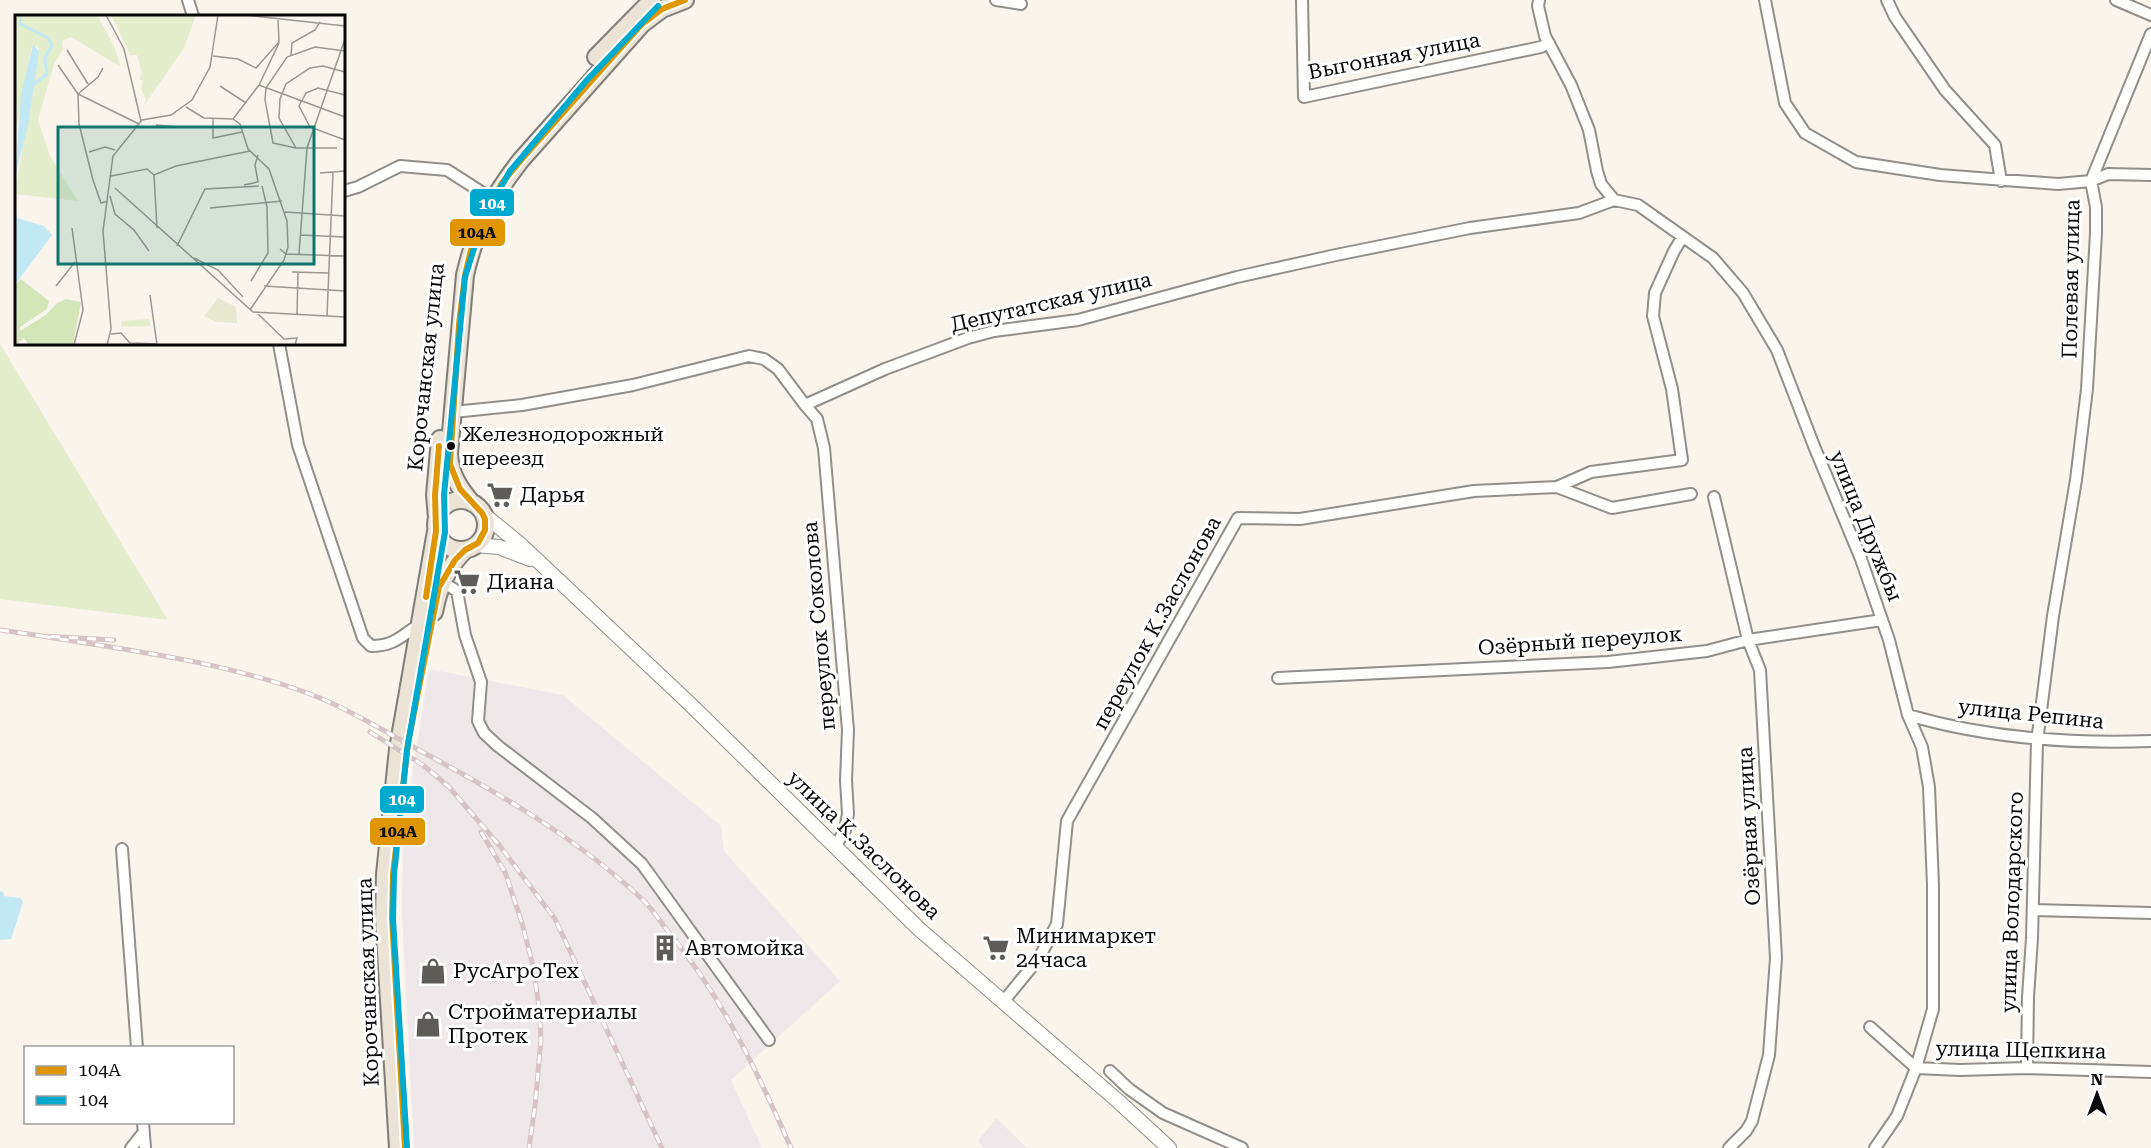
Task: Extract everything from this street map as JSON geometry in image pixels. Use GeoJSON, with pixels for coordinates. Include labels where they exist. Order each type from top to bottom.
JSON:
{"type":"FeatureCollection","features":[{"type":"Feature","properties":{"kind":"main road","name":"Корочанская улица"},"geometry":{"type":"LineString","coordinates":[[398,1148],[384,919],[385,874],[398,749],[437,524],[435,495],[456,275],[476,213],[495,178],[514,151],[580,74],[652,0]]}},
{"type":"Feature","properties":{"kind":"main road","name":"Корочанская улица"},"geometry":{"type":"LineString","coordinates":[[477,508],[460,489],[450,464],[465,275],[483,216],[502,183],[521,160],[642,24],[662,9],[685,0]]}},
{"type":"Feature","properties":{"kind":"main road"},"geometry":{"type":"LineString","coordinates":[[459,501],[477,508],[485,523],[485,530],[480,540],[470,547],[458,550],[441,541],[437,524],[441,510],[459,501]]}},
{"type":"Feature","properties":{"kind":"main road","name":"Корочанская улица"},"geometry":{"type":"LineString","coordinates":[[405,1148],[392,918],[393,874],[408,743],[441,582],[452,565],[470,547]]}},
{"type":"Feature","properties":{"kind":"street"},"geometry":{"type":"LineString","coordinates":[[188,0],[193,15]]}},
{"type":"Feature","properties":{"kind":"street"},"geometry":{"type":"LineString","coordinates":[[996,0],[1021,4]]}},
{"type":"Feature","properties":{"kind":"street","name":"Выгонная улица"},"geometry":{"type":"LineString","coordinates":[[1302,0],[1304,97],[1540,47],[1549,43]]}},
{"type":"Feature","properties":{"kind":"street"},"geometry":{"type":"LineString","coordinates":[[1539,0],[1538,6],[1543,29],[1571,85],[1589,130],[1597,171],[1602,184],[1614,200]]}},
{"type":"Feature","properties":{"kind":"street","name":"Полевая улица"},"geometry":{"type":"LineString","coordinates":[[1765,0],[1785,103],[1805,133],[1856,162],[1911,172],[2001,181],[2058,184],[2091,181],[2096,207],[2096,233],[2087,389],[2076,480],[2053,616],[2037,738]]}},
{"type":"Feature","properties":{"kind":"street"},"geometry":{"type":"LineString","coordinates":[[1887,0],[1895,17],[1945,90],[1995,145],[2001,181]]}},
{"type":"Feature","properties":{"kind":"street"},"geometry":{"type":"LineString","coordinates":[[2116,0],[2151,15]]}},
{"type":"Feature","properties":{"kind":"street"},"geometry":{"type":"LineString","coordinates":[[2091,181],[2151,34]]}},
{"type":"Feature","properties":{"kind":"street"},"geometry":{"type":"LineString","coordinates":[[345,191],[358,187],[400,166],[447,170],[486,195]]}},
{"type":"Feature","properties":{"kind":"street"},"geometry":{"type":"LineString","coordinates":[[2091,181],[2108,174],[2151,175]]}},
{"type":"Feature","properties":{"kind":"street","name":"улица Дружбы"},"geometry":{"type":"LineString","coordinates":[[1614,200],[1638,205],[1713,258],[1743,293],[1777,350],[1861,559],[1889,640],[1908,715],[1922,747],[1929,787],[1933,885],[1933,1009],[1916,1068],[1897,1116],[1875,1148]]}},
{"type":"Feature","properties":{"kind":"street","name":"Депутатская улица"},"geometry":{"type":"LineString","coordinates":[[805,405],[885,369],[968,338],[994,331],[1078,320],[1237,277],[1470,228],[1579,213],[1614,200]]}},
{"type":"Feature","properties":{"kind":"street","name":"переулок К.Заслонова"},"geometry":{"type":"LineString","coordinates":[[1003,1002],[1039,958],[1057,924],[1067,821],[1238,518],[1300,519],[1474,491],[1557,487],[1591,472],[1682,460],[1672,389],[1653,316],[1655,293],[1682,238]]}},
{"type":"Feature","properties":{"kind":"street"},"geometry":{"type":"LineString","coordinates":[[279,345],[298,445],[363,638],[371,646],[378,646],[397,641],[421,624]]}},
{"type":"Feature","properties":{"kind":"street"},"geometry":{"type":"LineString","coordinates":[[453,412],[522,405],[633,385],[749,356],[764,359],[778,369],[805,405]]}},
{"type":"Feature","properties":{"kind":"street","name":"переулок Соколова"},"geometry":{"type":"LineString","coordinates":[[805,405],[817,419],[824,448],[848,730],[846,780],[848,813],[845,830],[835,847]]}},
{"type":"Feature","properties":{"kind":"street","name":"переулок К.Заслонова"},"geometry":{"type":"LineString","coordinates":[[1557,487],[1612,508],[1691,494]]}},
{"type":"Feature","properties":{"kind":"street","name":"Озёрная улица"},"geometry":{"type":"LineString","coordinates":[[1714,497],[1748,640],[1760,670],[1776,958],[1769,1055],[1752,1121],[1746,1131],[1729,1148]]}},
{"type":"Feature","properties":{"kind":"street","name":"улица К.Заслонова"},"geometry":{"type":"LineString","coordinates":[[477,508],[521,544],[690,704],[919,929],[1169,1148]]}},
{"type":"Feature","properties":{"kind":"street","name":"улица К.Заслонова"},"geometry":{"type":"LineString","coordinates":[[470,547],[500,547],[518,552],[538,562]]}},
{"type":"Feature","properties":{"kind":"street"},"geometry":{"type":"LineString","coordinates":[[441,582],[457,591],[465,635],[481,682],[478,720],[484,733],[592,818],[642,864],[769,1040]]}},
{"type":"Feature","properties":{"kind":"street","name":"Озёрный переулок"},"geometry":{"type":"LineString","coordinates":[[1278,678],[1608,662],[1707,651],[1748,640],[1882,620]]}},
{"type":"Feature","properties":{"kind":"street","name":"улица Репина"},"geometry":{"type":"LineString","coordinates":[[1908,715],[1938,724],[2073,742],[2151,741]]}},
{"type":"Feature","properties":{"kind":"street","name":"улица Володарского"},"geometry":{"type":"LineString","coordinates":[[2027,1068],[2037,738]]}},
{"type":"Feature","properties":{"kind":"street"},"geometry":{"type":"LineString","coordinates":[[122,849],[137,1046]]}},
{"type":"Feature","properties":{"kind":"street"},"geometry":{"type":"LineString","coordinates":[[2033,910],[2151,913]]}},
{"type":"Feature","properties":{"kind":"street","name":"улица Щепкина"},"geometry":{"type":"LineString","coordinates":[[1870,1027],[1916,1068],[1960,1070],[2027,1068],[2151,1072]]}},
{"type":"Feature","properties":{"kind":"street"},"geometry":{"type":"LineString","coordinates":[[1110,1071],[1129,1089],[1163,1113],[1242,1148]]}},
{"type":"Feature","properties":{"kind":"street"},"geometry":{"type":"LineString","coordinates":[[1118,1101],[1129,1089]]}},
{"type":"Feature","properties":{"kind":"street"},"geometry":{"type":"LineString","coordinates":[[131,1148],[143,1128]]}},
{"type":"Feature","properties":{"kind":"street"},"geometry":{"type":"LineString","coordinates":[[143,1128],[145,1148]]}},
{"type":"Feature","properties":{"kind":"shaded area"},"geometry":{"type":"Polygon","coordinates":[[[429,669],[563,695],[721,826],[724,851],[840,981],[731,1080],[762,1148],[414,1148],[402,914],[403,833],[429,669]]]}},
{"type":"Feature","properties":{"kind":"shaded area"},"geometry":{"type":"Polygon","coordinates":[[[996,1118],[1027,1148],[984,1148],[978,1141],[996,1118]]]}},
{"type":"Feature","properties":{"kind":"green space"},"geometry":{"type":"Polygon","coordinates":[[[0,344],[168,620],[0,599],[0,344]]]}},
{"type":"Feature","properties":{"kind":"water"},"geometry":{"type":"Polygon","coordinates":[[[0,891],[4,896],[20,898],[23,902],[11,939],[0,940],[0,891]]]}},
{"type":"Feature","properties":{"kind":"railway"},"geometry":{"type":"LineString","coordinates":[[0,630],[42,636]]}},
{"type":"Feature","properties":{"kind":"railway"},"geometry":{"type":"LineString","coordinates":[[114,640],[42,636],[212,666],[310,694],[351,713],[476,782],[535,818],[592,857],[648,905],[690,959],[738,1037],[791,1148]]}},
{"type":"Feature","properties":{"kind":"railway"},"geometry":{"type":"LineString","coordinates":[[370,732],[423,765],[449,787],[499,845],[555,919],[662,1148]]}},
{"type":"Feature","properties":{"kind":"railway"},"geometry":{"type":"LineString","coordinates":[[481,832],[505,872],[533,966],[541,1039],[529,1148]]}},
{"type":"Feature","properties":{"kind":"transit line","name":"104А"},"geometry":{"type":"LineString","coordinates":[[405,1148],[392,918],[393,874],[408,743],[439,587],[455,560],[465,550],[478,543],[485,530],[485,519],[482,513],[460,489],[450,464],[459,324],[465,275],[471,250],[483,216],[502,183],[521,160],[642,24],[662,9],[685,0]]}},
{"type":"Feature","properties":{"kind":"transit line","name":"104"},"geometry":{"type":"LineString","coordinates":[[407,1147],[393,919],[394,875],[407,750],[445,532],[444,495],[465,277],[484,217],[510,171],[587,80],[658,6]]}},
{"type":"Feature","properties":{"kind":"transit line","name":"104А"},"geometry":{"type":"LineString","coordinates":[[426,597],[436,531],[435,495],[439,446]]}},
{"type":"Feature","properties":{"kind":"place","name":"Железнодорожный переезд"},"geometry":{"type":"Point","coordinates":[451,446]}},
{"type":"Feature","properties":{"kind":"place","name":"Дарья"},"geometry":{"type":"Point","coordinates":[500,495]}},
{"type":"Feature","properties":{"kind":"place","name":"Диана"},"geometry":{"type":"Point","coordinates":[467,582]}},
{"type":"Feature","properties":{"kind":"place","name":"Автомойка"},"geometry":{"type":"Point","coordinates":[665,948]}},
{"type":"Feature","properties":{"kind":"place","name":"Минимаркет 24часа"},"geometry":{"type":"Point","coordinates":[996,948]}},
{"type":"Feature","properties":{"kind":"place","name":"РусАгроТех"},"geometry":{"type":"Point","coordinates":[433,971]}},
{"type":"Feature","properties":{"kind":"place","name":"Стройматериалы Протек"},"geometry":{"type":"Point","coordinates":[428,1024]}}]}
